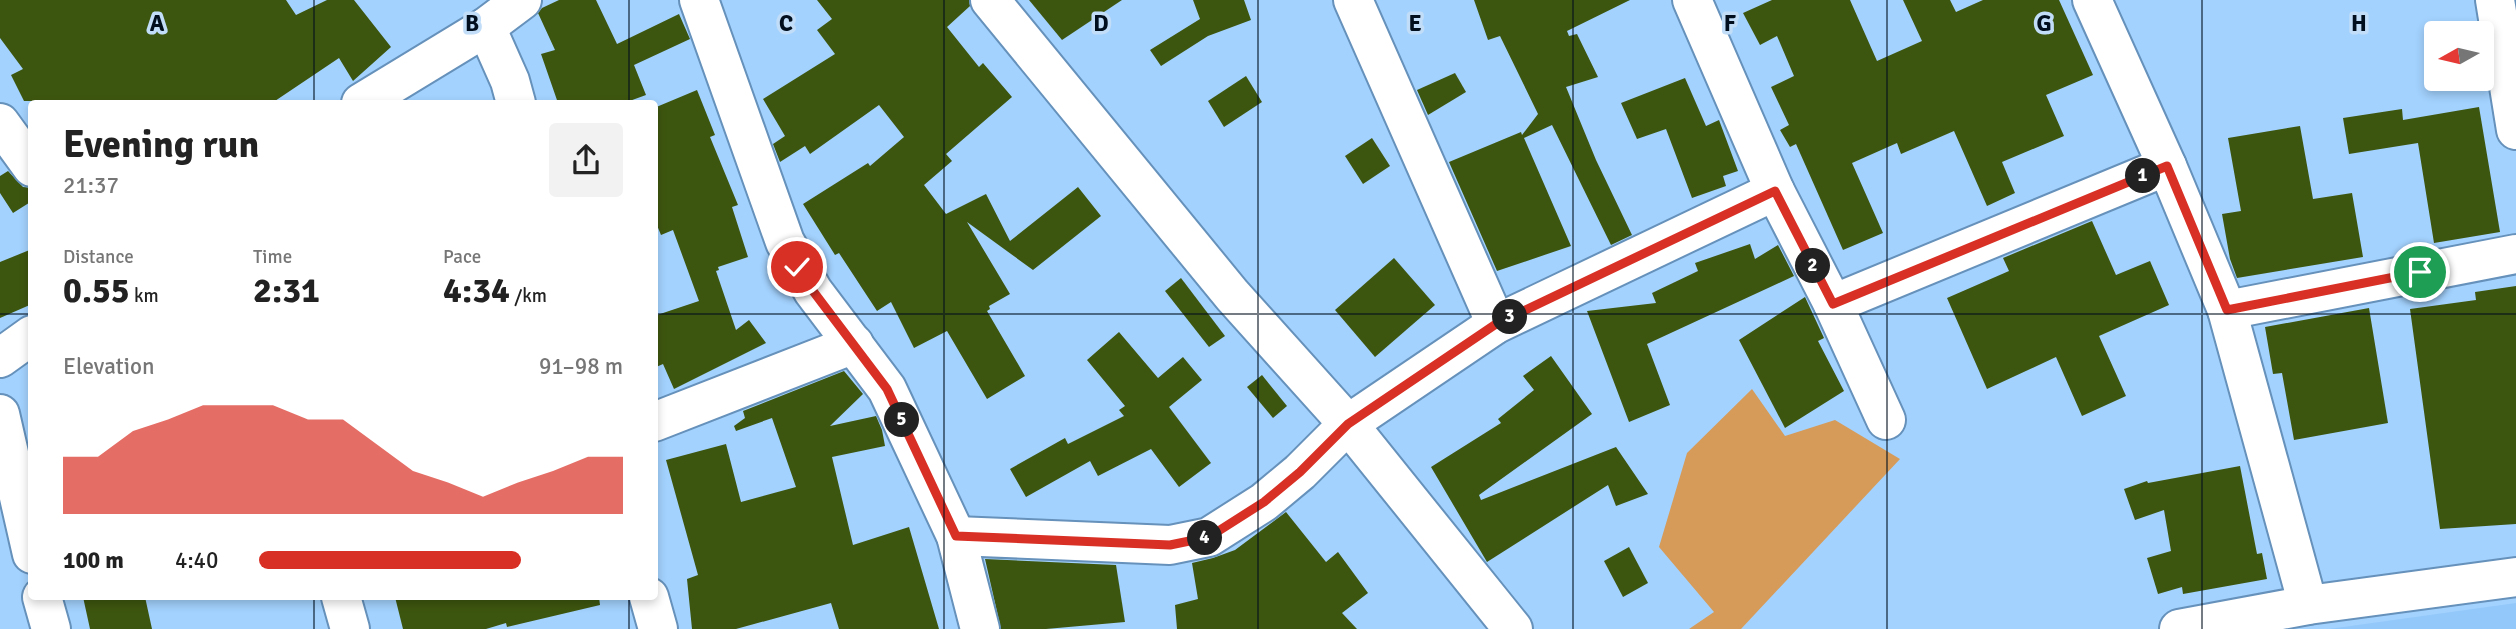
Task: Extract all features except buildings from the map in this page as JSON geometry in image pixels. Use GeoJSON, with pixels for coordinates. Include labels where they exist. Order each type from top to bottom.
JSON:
{"type":"FeatureCollection","features":[{"type":"Feature","properties":{"kind":"street"},"geometry":{"type":"LineString","coordinates":[[366,100],[486,27],[522,0]]}},
{"type":"Feature","properties":{"kind":"street"},"geometry":{"type":"LineString","coordinates":[[699,0],[785,242],[813,291],[887,389],[956,536],[980,629]]}},
{"type":"Feature","properties":{"kind":"street"},"geometry":{"type":"LineString","coordinates":[[990,0],[1231,295],[1348,424],[1513,629]]}},
{"type":"Feature","properties":{"kind":"street"},"geometry":{"type":"LineString","coordinates":[[1353,0],[1496,324]]}},
{"type":"Feature","properties":{"kind":"street"},"geometry":{"type":"LineString","coordinates":[[2092,0],[2167,166],[2227,310],[2308,605]]}},
{"type":"Feature","properties":{"kind":"street"},"geometry":{"type":"LineString","coordinates":[[2495,0],[2516,130]]}},
{"type":"Feature","properties":{"kind":"street"},"geometry":{"type":"LineString","coordinates":[[1704,4],[1775,191],[1833,304],[1886,420]]}},
{"type":"Feature","properties":{"kind":"street"},"geometry":{"type":"LineString","coordinates":[[486,27],[510,80],[515,100]]}},
{"type":"Feature","properties":{"kind":"street"},"geometry":{"type":"LineString","coordinates":[[0,123],[28,162]]}},
{"type":"Feature","properties":{"kind":"street"},"geometry":{"type":"LineString","coordinates":[[1833,304],[2167,166]]}},
{"type":"Feature","properties":{"kind":"street"},"geometry":{"type":"LineString","coordinates":[[956,536],[1170,545],[1209,537],[1264,502],[1300,472],[1348,424],[1496,324],[1775,191]]}},
{"type":"Feature","properties":{"kind":"street"},"geometry":{"type":"LineString","coordinates":[[2227,310],[2516,254]]}},
{"type":"Feature","properties":{"kind":"street"},"geometry":{"type":"LineString","coordinates":[[0,358],[28,338]]}},
{"type":"Feature","properties":{"kind":"street"},"geometry":{"type":"LineString","coordinates":[[658,420],[854,344]]}},
{"type":"Feature","properties":{"kind":"street"},"geometry":{"type":"LineString","coordinates":[[0,414],[28,536]]}},
{"type":"Feature","properties":{"kind":"street"},"geometry":{"type":"LineString","coordinates":[[2179,629],[2308,605],[2516,577]]}},
{"type":"Feature","properties":{"kind":"street"},"geometry":{"type":"LineString","coordinates":[[44,600],[51,629]]}},
{"type":"Feature","properties":{"kind":"street"},"geometry":{"type":"LineString","coordinates":[[342,600],[349,629]]}},
{"type":"Feature","properties":{"kind":"street"},"geometry":{"type":"LineString","coordinates":[[650,600],[658,629]]}},
{"type":"Feature","properties":{"kind":"shaded area"},"geometry":{"type":"Polygon","coordinates":[[[1752,389],[1785,436],[1835,420],[1900,459],[1741,629],[1689,629],[1714,612],[1659,547],[1687,453],[1752,389]]]}},
{"type":"Feature","properties":{"kind":"shaded area"},"geometry":{"type":"Polygon","coordinates":[[[2516,603],[2516,629],[2329,629],[2516,603]]]}},
{"type":"Feature","properties":{"kind":"route"},"geometry":{"type":"LineString","coordinates":[[797,267],[887,389],[956,536],[1170,545],[1209,537],[1264,502],[1300,472],[1348,424],[1496,324],[1775,191],[1833,304],[2167,166],[2227,310],[2420,272]]}}]}
